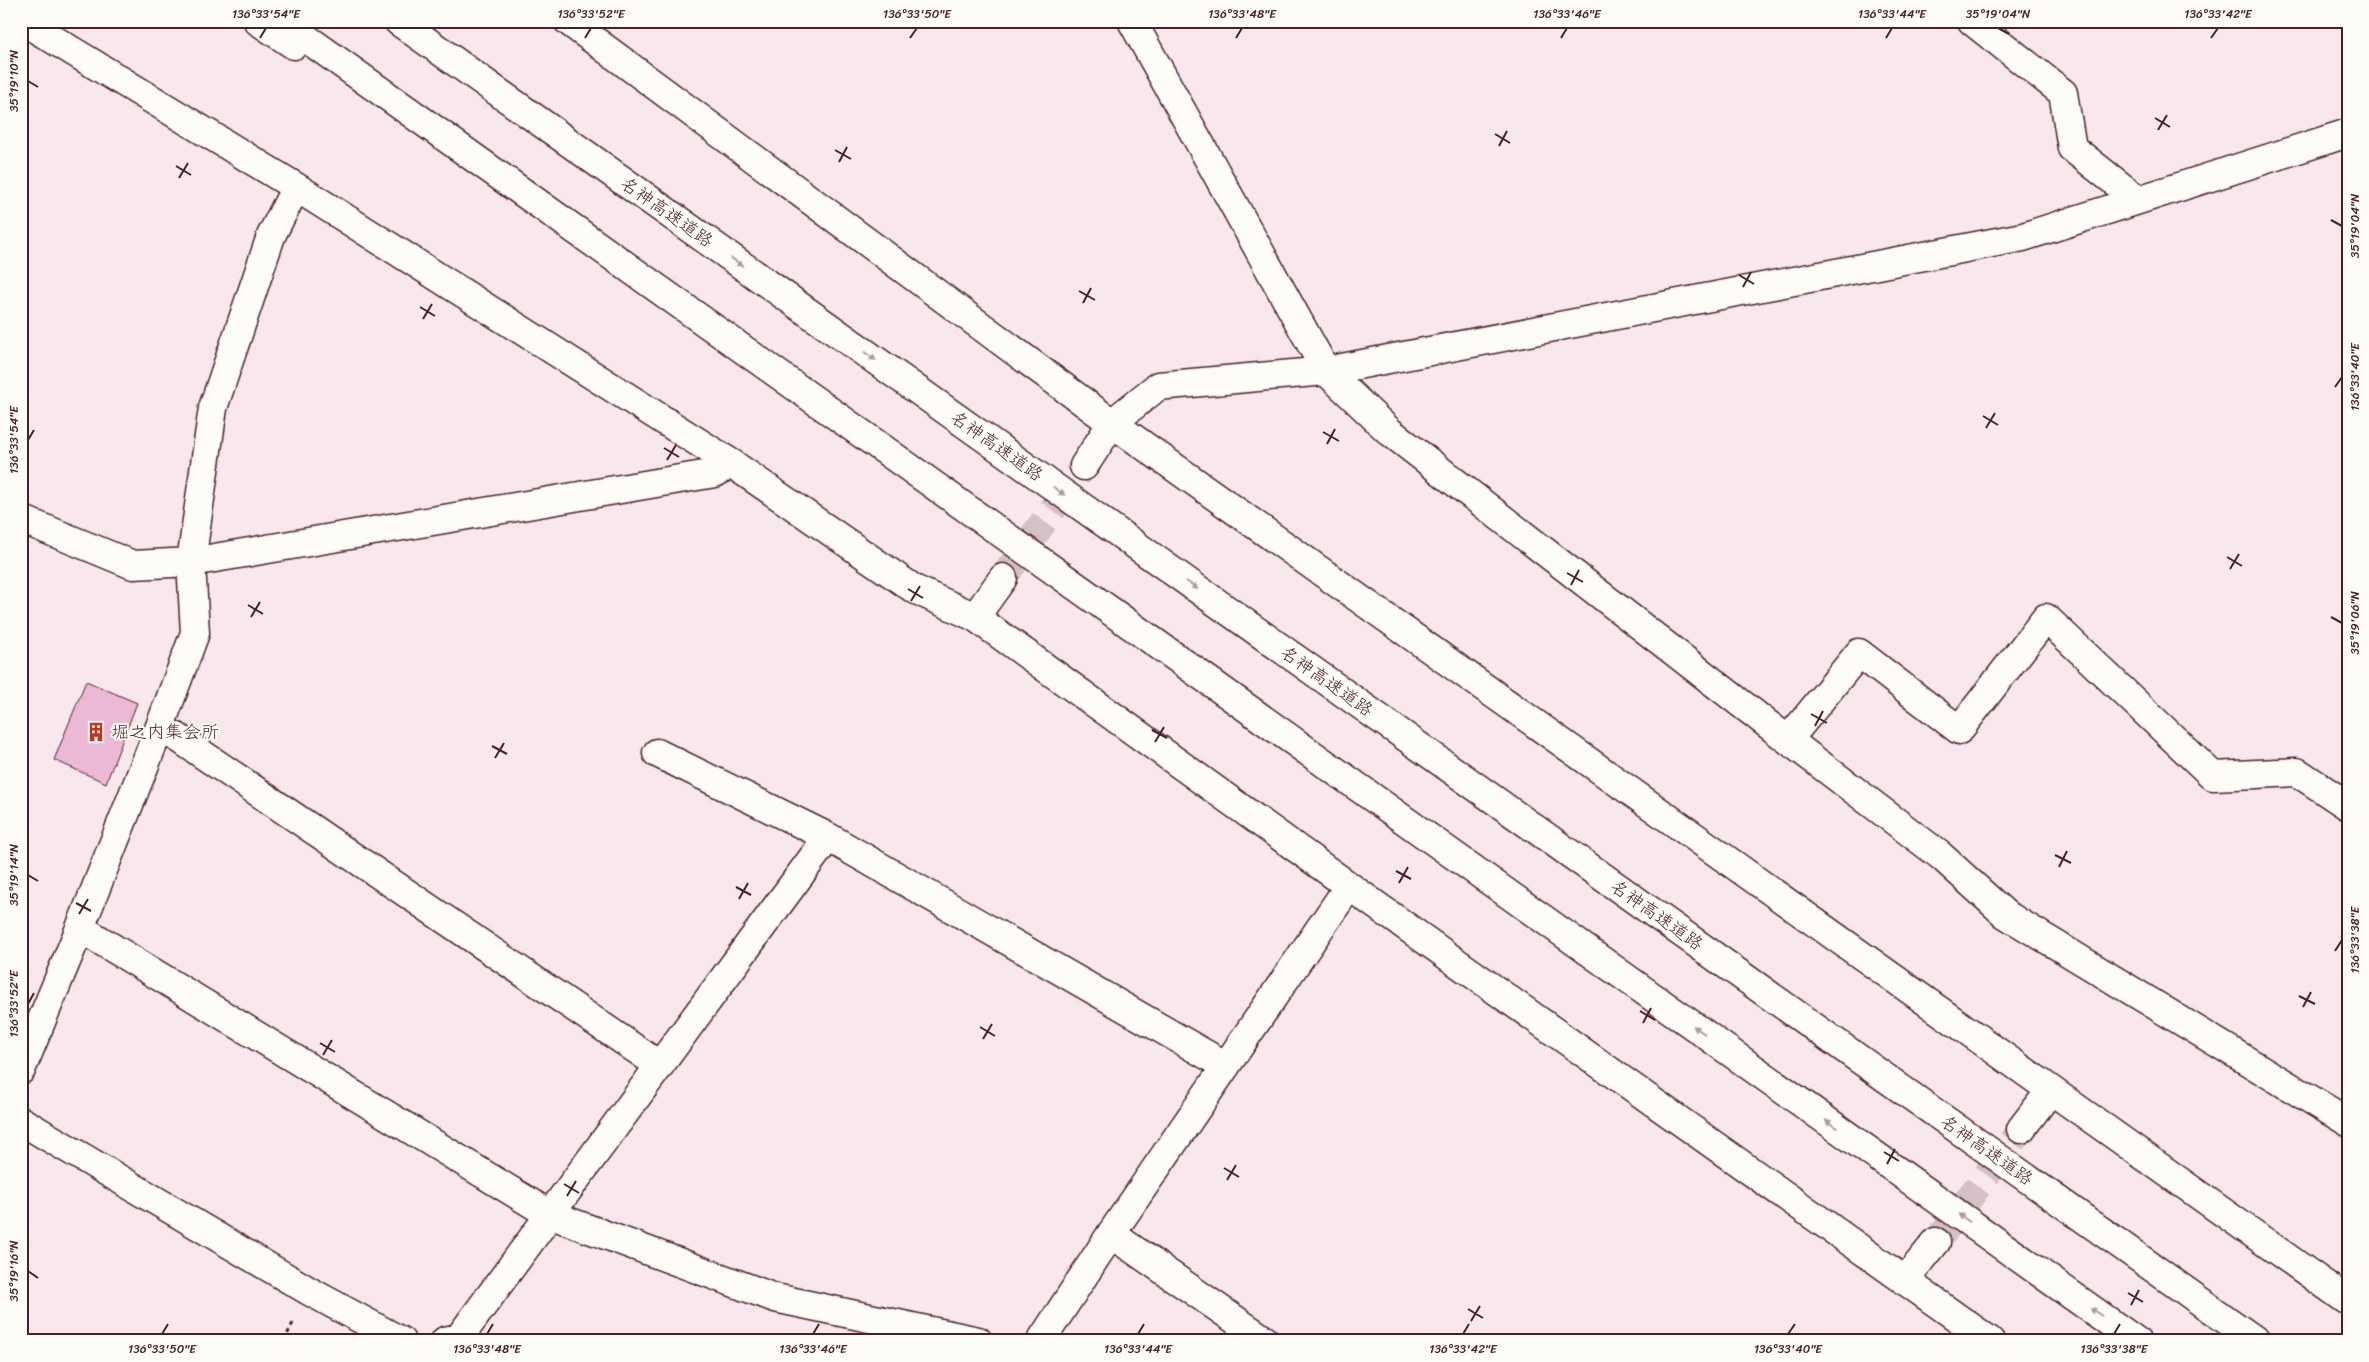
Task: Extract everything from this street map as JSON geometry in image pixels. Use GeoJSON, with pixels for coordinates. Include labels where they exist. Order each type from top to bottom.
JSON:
{"type":"FeatureCollection","features":[{"type":"Feature","properties":{"kind":"main road"},"geometry":{"type":"LineString","coordinates":[[23,21],[296,187],[731,462],[914,589],[975,617],[1349,886],[1905,1280],[1985,1340]]}},
{"type":"Feature","properties":{"kind":"main road"},"geometry":{"type":"LineString","coordinates":[[258,21],[516,188]]}},
{"type":"Feature","properties":{"kind":"main road"},"geometry":{"type":"LineString","coordinates":[[282,21],[2136,1341]]}},
{"type":"Feature","properties":{"kind":"main road","name":"名神高速道路"},"geometry":{"type":"LineString","coordinates":[[398,21],[2256,1341]]}},
{"type":"Feature","properties":{"kind":"main road"},"geometry":{"type":"LineString","coordinates":[[425,21],[584,153]]}},
{"type":"Feature","properties":{"kind":"main road"},"geometry":{"type":"LineString","coordinates":[[1132,21],[1326,370],[1389,431],[1941,856],[2005,914],[2348,1122]]}},
{"type":"Feature","properties":{"kind":"main road"},"geometry":{"type":"LineString","coordinates":[[1972,21],[2063,93],[2072,148],[2138,200]]}},
{"type":"Feature","properties":{"kind":"main road"},"geometry":{"type":"LineString","coordinates":[[572,23],[1112,423],[2348,1301]]}},
{"type":"Feature","properties":{"kind":"main road"},"geometry":{"type":"LineString","coordinates":[[1084,466],[1112,423],[1158,386],[1326,370],[2024,237],[2348,133]]}},
{"type":"Feature","properties":{"kind":"main road"},"geometry":{"type":"LineString","coordinates":[[21,1070],[159,730],[195,633],[191,562],[213,408],[271,236],[296,187]]}},
{"type":"Feature","properties":{"kind":"main road"},"geometry":{"type":"LineString","coordinates":[[21,519],[133,565],[191,562],[715,473],[731,462]]}},
{"type":"Feature","properties":{"kind":"main road"},"geometry":{"type":"LineString","coordinates":[[975,617],[1003,578]]}},
{"type":"Feature","properties":{"kind":"main road"},"geometry":{"type":"LineString","coordinates":[[1788,740],[1859,654],[1960,730],[2046,618],[2213,776],[2297,772],[2348,806]]}},
{"type":"Feature","properties":{"kind":"main road"},"geometry":{"type":"LineString","coordinates":[[159,730],[185,742],[659,1065]]}},
{"type":"Feature","properties":{"kind":"main road"},"geometry":{"type":"LineString","coordinates":[[657,753],[828,837],[1226,1066]]}},
{"type":"Feature","properties":{"kind":"main road"},"geometry":{"type":"LineString","coordinates":[[445,1341],[459,1338],[828,837]]}},
{"type":"Feature","properties":{"kind":"main road"},"geometry":{"type":"LineString","coordinates":[[1041,1341],[1111,1234],[1349,886]]}},
{"type":"Feature","properties":{"kind":"main road"},"geometry":{"type":"LineString","coordinates":[[80,928],[549,1214],[775,1298],[978,1341]]}},
{"type":"Feature","properties":{"kind":"main road"},"geometry":{"type":"LineString","coordinates":[[2021,1129],[2051,1090]]}},
{"type":"Feature","properties":{"kind":"main road"},"geometry":{"type":"LineString","coordinates":[[21,1121],[309,1291],[401,1341]]}},
{"type":"Feature","properties":{"kind":"main road"},"geometry":{"type":"LineString","coordinates":[[1111,1234],[1266,1341]]}},
{"type":"Feature","properties":{"kind":"main road"},"geometry":{"type":"LineString","coordinates":[[1905,1280],[1936,1242]]}},
{"type":"Feature","properties":{"kind":"building","name":"堀之内集会所"},"geometry":{"type":"Polygon","coordinates":[[[86,681],[137,703],[106,783],[54,760],[86,681]]]}},
{"type":"Feature","properties":{"kind":"tunnel"},"geometry":{"type":"LineString","coordinates":[[1003,578],[1084,466]]}},
{"type":"Feature","properties":{"kind":"tunnel"},"geometry":{"type":"LineString","coordinates":[[1936,1242],[2021,1129]]}},
{"type":"Feature","properties":{"kind":"place","name":"堀之内集会所"},"geometry":{"type":"Point","coordinates":[96,732]}}]}
